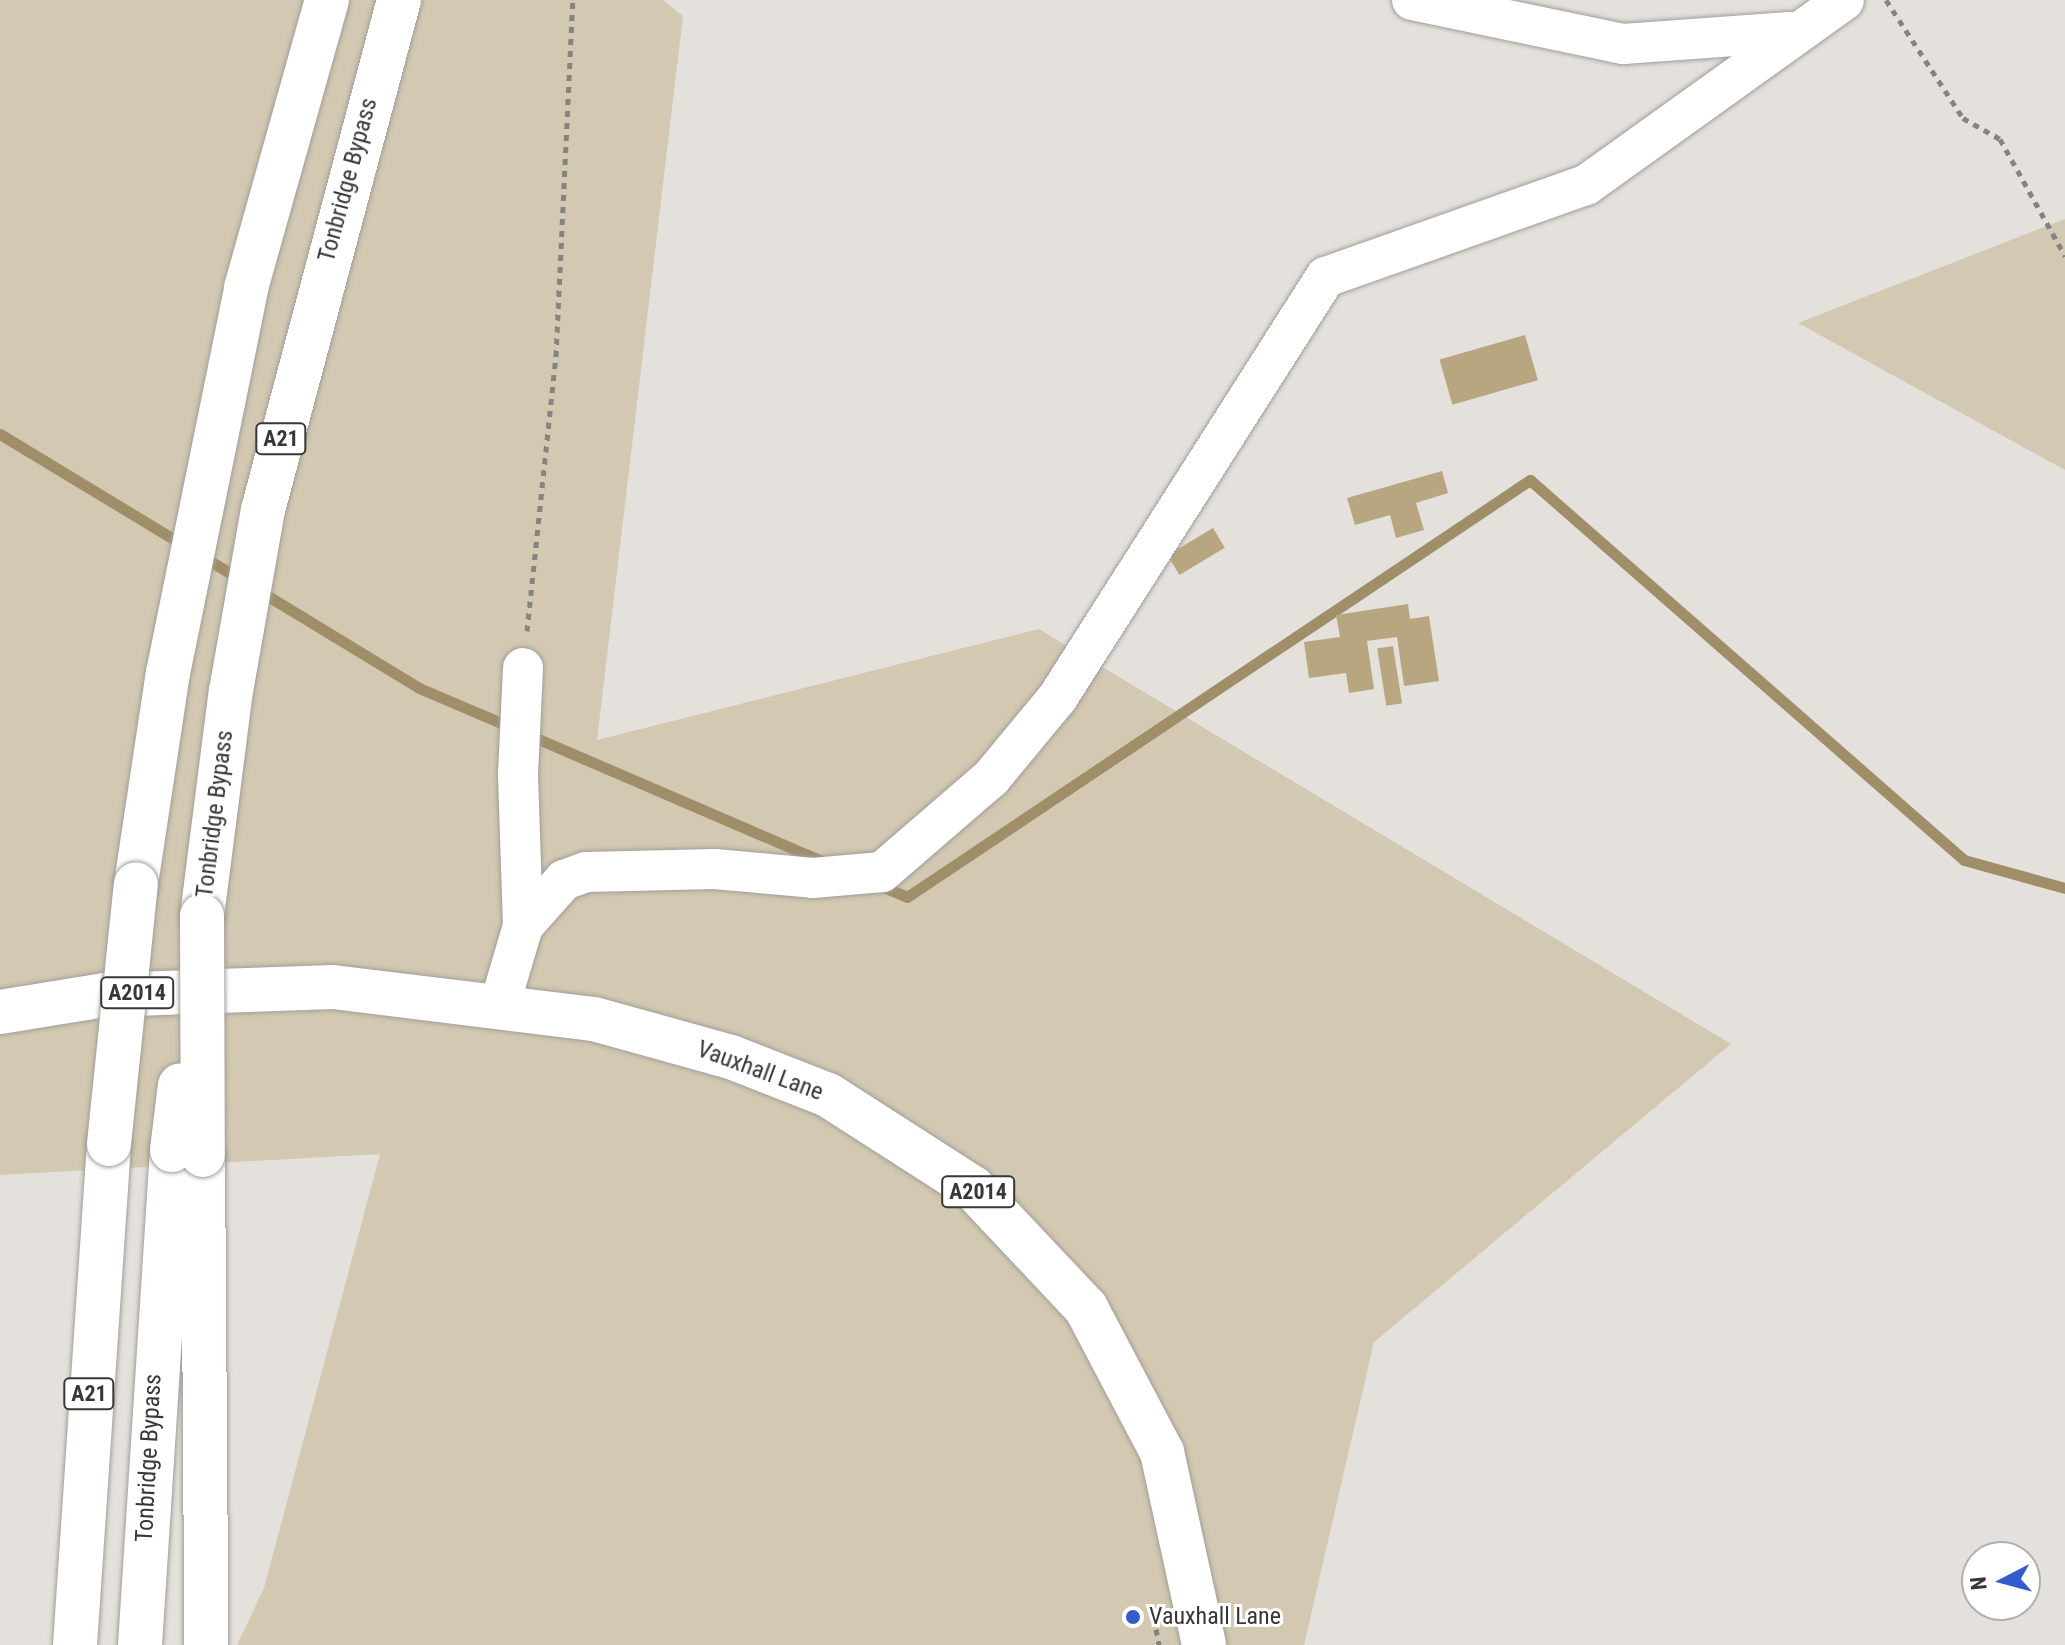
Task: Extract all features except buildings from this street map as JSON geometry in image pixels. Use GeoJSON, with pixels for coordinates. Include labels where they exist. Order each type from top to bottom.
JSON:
{"type":"FeatureCollection","features":[{"type":"Feature","properties":{"kind":"highway","name":"A21"},"geometry":{"type":"LineString","coordinates":[[75,1645],[109,1144],[136,884],[168,673],[243,302],[327,0]]}},
{"type":"Feature","properties":{"kind":"highway","name":"Tonbridge Bypass"},"geometry":{"type":"LineString","coordinates":[[140,1645],[188,1153],[204,901],[263,510],[399,0]]}},
{"type":"Feature","properties":{"kind":"highway","name":"Vauxhall Lane"},"geometry":{"type":"LineString","coordinates":[[0,1012],[105,995],[333,987],[594,1019],[731,1057],[828,1095],[973,1188],[1086,1308],[1134,1389],[1182,1516],[1204,1645]]}},
{"type":"Feature","properties":{"kind":"highway"},"geometry":{"type":"LineString","coordinates":[[188,1153],[206,1645]]}},
{"type":"Feature","properties":{"kind":"lane"},"geometry":{"type":"LineString","coordinates":[[1412,0],[1623,44],[1798,31]]}},
{"type":"Feature","properties":{"kind":"lane"},"geometry":{"type":"LineString","coordinates":[[523,926],[564,880],[586,872],[715,869],[813,878],[882,872],[991,778],[1058,697],[1326,277],[1586,185],[1844,0]]}},
{"type":"Feature","properties":{"kind":"lane"},"geometry":{"type":"LineString","coordinates":[[499,1007],[523,926],[518,774],[523,668]]}},
{"type":"Feature","properties":{"kind":"path"},"geometry":{"type":"LineString","coordinates":[[523,668],[556,356],[573,0]]}},
{"type":"Feature","properties":{"kind":"path"},"geometry":{"type":"LineString","coordinates":[[1886,0],[1963,118],[2000,139],[2065,256]]}},
{"type":"Feature","properties":{"kind":"path"},"geometry":{"type":"LineString","coordinates":[[1154,1615],[1159,1645]]}},
{"type":"Feature","properties":{"kind":"shaded area"},"geometry":{"type":"Polygon","coordinates":[[[0,0],[663,0],[683,16],[597,740],[1039,629],[1731,1044],[1374,1342],[1304,1645],[237,1645],[264,1588],[380,1154],[0,1175],[0,0]]]}},
{"type":"Feature","properties":{"kind":"shaded area"},"geometry":{"type":"Polygon","coordinates":[[[2065,219],[2065,470],[1798,323],[2065,219]]]}},
{"type":"Feature","properties":{"kind":"waterway"},"geometry":{"type":"LineString","coordinates":[[0,434],[185,546]]}},
{"type":"Feature","properties":{"kind":"waterway"},"geometry":{"type":"LineString","coordinates":[[878,885],[907,897],[1530,480],[1964,860],[2065,888]]}},
{"type":"Feature","properties":{"kind":"waterway"},"geometry":{"type":"LineString","coordinates":[[200,555],[240,579]]}},
{"type":"Feature","properties":{"kind":"waterway"},"geometry":{"type":"LineString","coordinates":[[258,590],[419,688],[513,728]]}},
{"type":"Feature","properties":{"kind":"waterway"},"geometry":{"type":"LineString","coordinates":[[529,735],[829,864]]}},
{"type":"Feature","properties":{"kind":"place","name":"Vauxhall Lane"},"geometry":{"type":"Point","coordinates":[1133,1617]}}]}
